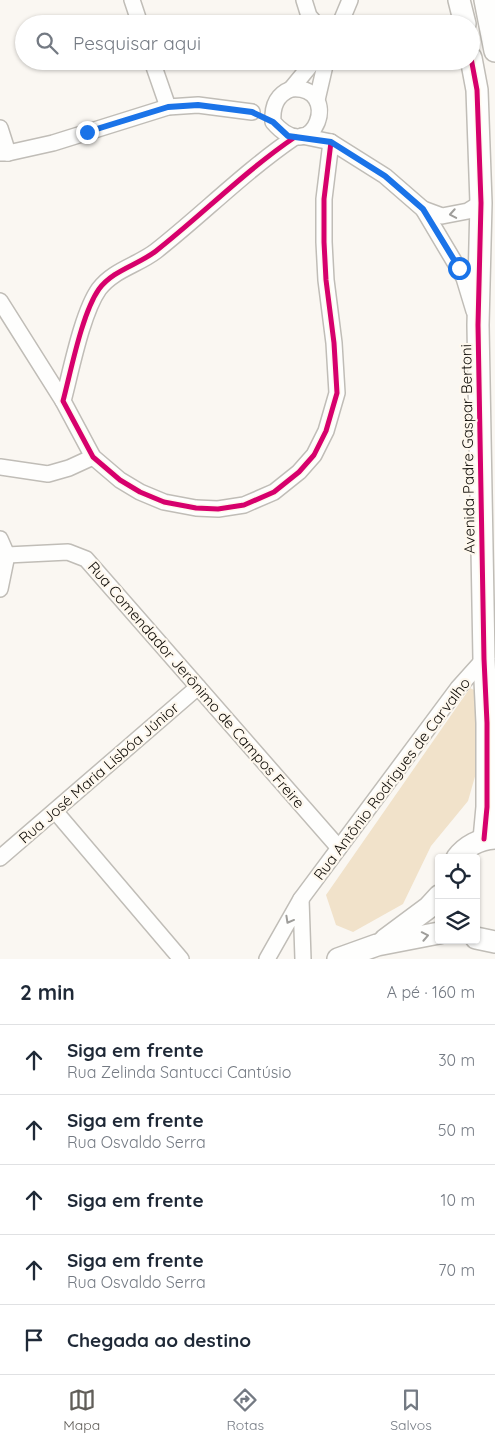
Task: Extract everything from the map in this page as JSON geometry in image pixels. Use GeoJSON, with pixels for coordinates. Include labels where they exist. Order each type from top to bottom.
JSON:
{"type":"FeatureCollection","features":[{"type":"Feature","properties":{"kind":"street"},"geometry":{"type":"LineString","coordinates":[[132,0],[137,15]]}},
{"type":"Feature","properties":{"kind":"street"},"geometry":{"type":"LineString","coordinates":[[304,0],[309,15]]}},
{"type":"Feature","properties":{"kind":"street"},"geometry":{"type":"LineString","coordinates":[[344,15],[350,0]]}},
{"type":"Feature","properties":{"kind":"street"},"geometry":{"type":"LineString","coordinates":[[459,0],[463,15]]}},
{"type":"Feature","properties":{"kind":"street"},"geometry":{"type":"LineString","coordinates":[[485,0],[495,51]]}},
{"type":"Feature","properties":{"kind":"street"},"geometry":{"type":"LineString","coordinates":[[155,70],[168,107]]}},
{"type":"Feature","properties":{"kind":"street"},"geometry":{"type":"LineString","coordinates":[[252,112],[275,102],[291,89],[307,70]]}},
{"type":"Feature","properties":{"kind":"street"},"geometry":{"type":"LineString","coordinates":[[317,100],[324,70]]}},
{"type":"Feature","properties":{"kind":"street","name":"Avenida Padre Gaspar Bertoni"},"geometry":{"type":"LineString","coordinates":[[473,70],[477,90],[481,203],[478,325],[484,659],[488,723],[490,839]]}},
{"type":"Feature","properties":{"kind":"street"},"geometry":{"type":"LineString","coordinates":[[63,401],[88,313],[98,291],[106,281],[120,271],[154,253],[265,158],[315,128],[319,121],[320,113],[317,100],[313,95],[303,90],[291,89]]}},
{"type":"Feature","properties":{"kind":"street"},"geometry":{"type":"LineString","coordinates":[[265,158],[275,124],[272,114],[275,102]]}},
{"type":"Feature","properties":{"kind":"street"},"geometry":{"type":"LineString","coordinates":[[0,128],[4,153],[53,142],[168,107],[198,105],[252,112],[275,124],[288,136],[331,142],[385,176],[423,209],[464,278],[478,325]]}},
{"type":"Feature","properties":{"kind":"street"},"geometry":{"type":"LineString","coordinates":[[0,301],[63,401],[93,457],[120,480],[140,492],[164,502],[196,508],[218,509],[244,505],[274,492],[299,472],[314,455],[326,432],[336,393],[334,343],[326,280],[324,242],[324,198],[331,142],[319,121]]}},
{"type":"Feature","properties":{"kind":"street"},"geometry":{"type":"LineString","coordinates":[[423,209],[442,216],[468,211],[481,203]]}},
{"type":"Feature","properties":{"kind":"street"},"geometry":{"type":"LineString","coordinates":[[0,467],[48,474],[69,468],[93,457]]}},
{"type":"Feature","properties":{"kind":"street"},"geometry":{"type":"LineString","coordinates":[[0,539],[7,555],[0,589]]}},
{"type":"Feature","properties":{"kind":"street","name":"Rua Comendador Jerônimo de Campos Freire"},"geometry":{"type":"LineString","coordinates":[[7,555],[68,552],[86,559],[339,848]]}},
{"type":"Feature","properties":{"kind":"street","name":"Rua Antônio Rodrigues de Carvalho"},"geometry":{"type":"LineString","coordinates":[[267,959],[301,899],[458,688],[484,659]]}},
{"type":"Feature","properties":{"kind":"street","name":"Rua José Maria Lisbóa Júnior"},"geometry":{"type":"LineString","coordinates":[[0,858],[198,687]]}},
{"type":"Feature","properties":{"kind":"street"},"geometry":{"type":"LineString","coordinates":[[56,811],[181,959]]}},
{"type":"Feature","properties":{"kind":"street"},"geometry":{"type":"LineString","coordinates":[[461,854],[472,844],[490,839]]}},
{"type":"Feature","properties":{"kind":"street"},"geometry":{"type":"LineString","coordinates":[[301,899],[303,959]]}},
{"type":"Feature","properties":{"kind":"street"},"geometry":{"type":"LineString","coordinates":[[377,945],[428,908],[436,899]]}},
{"type":"Feature","properties":{"kind":"street"},"geometry":{"type":"LineString","coordinates":[[338,959],[377,945],[435,934]]}},
{"type":"Feature","properties":{"kind":"street"},"geometry":{"type":"LineString","coordinates":[[480,939],[495,942]]}},
{"type":"Feature","properties":{"kind":"shaded area"},"geometry":{"type":"Polygon","coordinates":[[[470,688],[482,694],[480,759],[468,801],[431,846],[403,904],[353,932],[336,925],[326,895],[470,688]]]}},
{"type":"Feature","properties":{"kind":"cycle path"},"geometry":{"type":"LineString","coordinates":[[473,70],[477,90],[481,203],[478,325],[484,659],[487,723],[487,807],[484,839]]}},
{"type":"Feature","properties":{"kind":"cycle path"},"geometry":{"type":"LineString","coordinates":[[295,137],[241,178],[156,251],[118,272],[105,282],[99,289],[87,312],[63,401],[93,457],[120,480],[140,492],[164,502],[196,508],[218,509],[244,505],[274,492],[299,472],[314,455],[326,431],[337,393],[324,242],[324,199],[331,142]]}},
{"type":"Feature","properties":{"kind":"route"},"geometry":{"type":"LineString","coordinates":[[87,132],[168,107],[198,105],[252,112],[273,122],[288,136],[302,136],[331,142],[385,176],[423,209],[459,268]]}}]}
